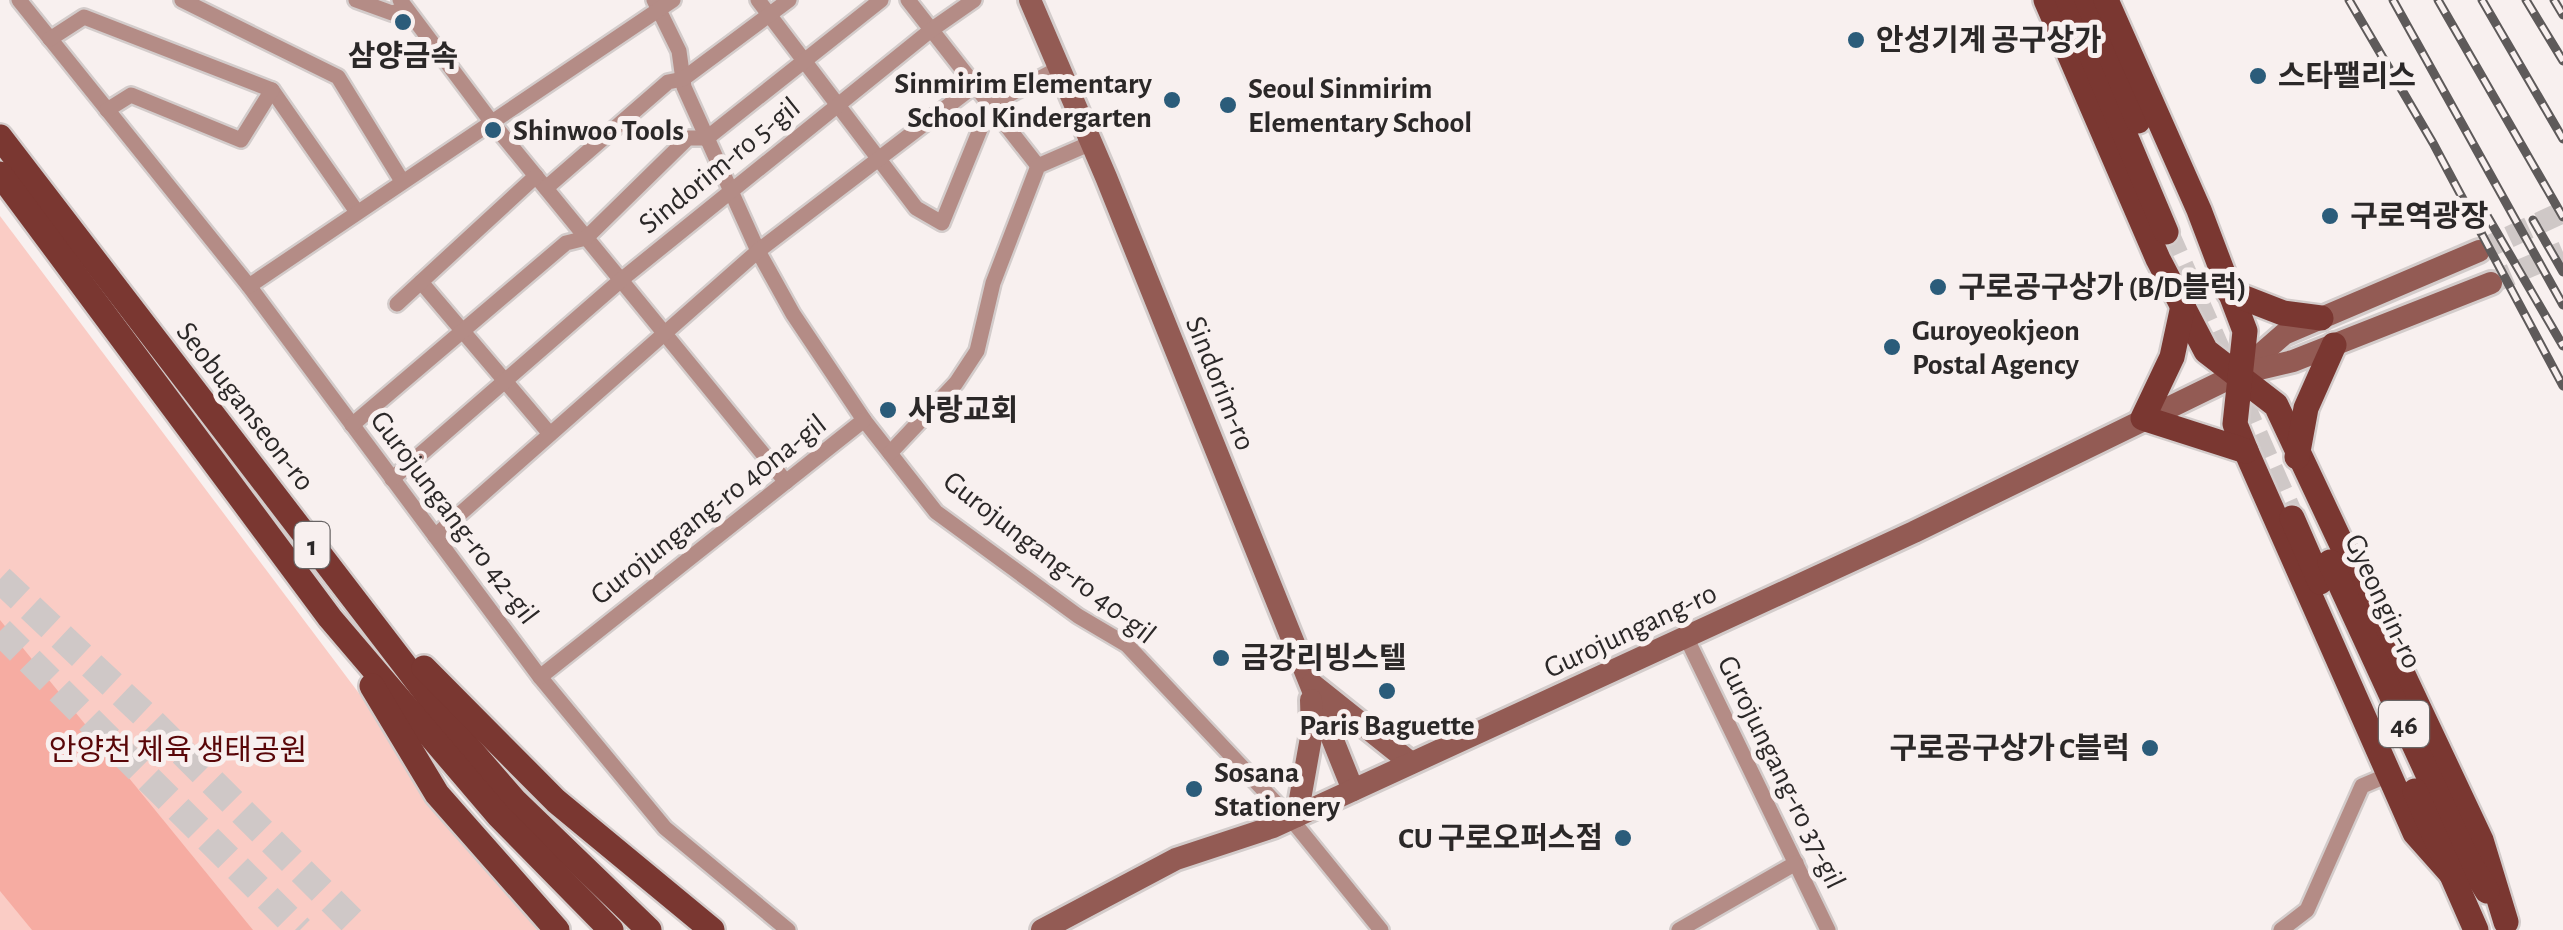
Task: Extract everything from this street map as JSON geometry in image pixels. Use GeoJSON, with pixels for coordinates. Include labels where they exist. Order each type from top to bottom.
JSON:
{"type":"FeatureCollection","features":[{"type":"Feature","properties":{"kind":"main road","name":"Sindorim-ro"},"geometry":{"type":"LineString","coordinates":[[1030,0],[1353,790]]}},
{"type":"Feature","properties":{"kind":"main road"},"geometry":{"type":"LineString","coordinates":[[2046,0],[2206,351],[2276,405],[2297,457],[2417,698],[2475,827],[2508,926]]}},
{"type":"Feature","properties":{"kind":"main road"},"geometry":{"type":"LineString","coordinates":[[2068,0],[2174,229],[2087,0]]}},
{"type":"Feature","properties":{"kind":"main road"},"geometry":{"type":"LineString","coordinates":[[2106,0],[2198,210],[2245,331],[2235,424],[2414,833],[2455,878]]}},
{"type":"Feature","properties":{"kind":"main road","name":"Seobuganseon-ro"},"geometry":{"type":"LineString","coordinates":[[0,137],[350,594],[514,800],[650,930]]}},
{"type":"Feature","properties":{"kind":"main road","name":"Seobuganseon-ro"},"geometry":{"type":"LineString","coordinates":[[0,174],[330,618],[498,815],[611,930]]}},
{"type":"Feature","properties":{"kind":"main road","name":"Gurojungang-ro"},"geometry":{"type":"LineString","coordinates":[[2238,374],[2284,334],[2479,251]]}},
{"type":"Feature","properties":{"kind":"main road","name":"Gurojungang-ro"},"geometry":{"type":"LineString","coordinates":[[1042,930],[1176,859],[1294,818],[1914,532],[2238,374],[2293,361],[2491,283]]}},
{"type":"Feature","properties":{"kind":"main road"},"geometry":{"type":"LineString","coordinates":[[2229,292],[2283,313],[2321,318]]}},
{"type":"Feature","properties":{"kind":"main road"},"geometry":{"type":"LineString","coordinates":[[2183,306],[2172,356],[2143,418],[2246,451]]}},
{"type":"Feature","properties":{"kind":"main road"},"geometry":{"type":"LineString","coordinates":[[2297,457],[2306,408],[2334,345]]}},
{"type":"Feature","properties":{"kind":"main road","name":"Gyeongin-ro"},"geometry":{"type":"LineString","coordinates":[[2476,930],[2300,515],[2466,858],[2508,926]]}},
{"type":"Feature","properties":{"kind":"main road"},"geometry":{"type":"LineString","coordinates":[[350,594],[556,801],[712,930]]}},
{"type":"Feature","properties":{"kind":"main road"},"geometry":{"type":"LineString","coordinates":[[330,618],[437,794],[557,930]]}},
{"type":"Feature","properties":{"kind":"main road"},"geometry":{"type":"LineString","coordinates":[[1309,682],[1411,763]]}},
{"type":"Feature","properties":{"kind":"main road"},"geometry":{"type":"LineString","coordinates":[[1294,818],[1312,732],[1309,682]]}},
{"type":"Feature","properties":{"kind":"street","name":"Gurojungang-ro 42-gil"},"geometry":{"type":"LineString","coordinates":[[19,0],[249,286],[540,677],[664,828],[788,930]]}},
{"type":"Feature","properties":{"kind":"street"},"geometry":{"type":"LineString","coordinates":[[182,0],[338,76],[402,181]]}},
{"type":"Feature","properties":{"kind":"street"},"geometry":{"type":"LineString","coordinates":[[356,0],[392,13],[403,4],[490,120],[786,482]]}},
{"type":"Feature","properties":{"kind":"street"},"geometry":{"type":"LineString","coordinates":[[758,0],[916,208],[942,223],[990,105],[1059,68]]}},
{"type":"Feature","properties":{"kind":"street"},"geometry":{"type":"LineString","coordinates":[[398,304],[541,182],[668,82],[683,79],[789,0]]}},
{"type":"Feature","properties":{"kind":"street"},"geometry":{"type":"LineString","coordinates":[[352,425],[566,243],[586,238],[688,138],[707,138],[882,0]]}},
{"type":"Feature","properties":{"kind":"street"},"geometry":{"type":"LineString","coordinates":[[908,0],[1038,166]]}},
{"type":"Feature","properties":{"kind":"street","name":"Sindorim-ro 5-gil"},"geometry":{"type":"LineString","coordinates":[[392,479],[621,280],[931,30],[974,0]]}},
{"type":"Feature","properties":{"kind":"street"},"geometry":{"type":"LineString","coordinates":[[249,286],[662,3]]}},
{"type":"Feature","properties":{"kind":"street","name":"Gurojungang-ro 40-gil"},"geometry":{"type":"LineString","coordinates":[[662,3],[679,52],[683,79],[758,250],[794,314],[864,420],[936,512],[1078,616],[1127,646],[1294,818],[1381,930]]}},
{"type":"Feature","properties":{"kind":"street"},"geometry":{"type":"LineString","coordinates":[[50,39],[84,16],[272,90],[357,212]]}},
{"type":"Feature","properties":{"kind":"street"},"geometry":{"type":"LineString","coordinates":[[435,536],[758,250],[974,86]]}},
{"type":"Feature","properties":{"kind":"street"},"geometry":{"type":"LineString","coordinates":[[107,110],[130,96],[241,140],[272,90]]}},
{"type":"Feature","properties":{"kind":"street"},"geometry":{"type":"LineString","coordinates":[[890,453],[956,382],[977,351],[993,283],[1038,166],[1091,142]]}},
{"type":"Feature","properties":{"kind":"street"},"geometry":{"type":"LineString","coordinates":[[421,282],[550,434]]}},
{"type":"Feature","properties":{"kind":"street","name":"Gurojungang-ro 40na-gil"},"geometry":{"type":"LineString","coordinates":[[540,677],[864,420]]}},
{"type":"Feature","properties":{"kind":"street","name":"Gurojungang-ro 37-gil"},"geometry":{"type":"LineString","coordinates":[[1686,637],[1828,930]]}},
{"type":"Feature","properties":{"kind":"street"},"geometry":{"type":"LineString","coordinates":[[2281,930],[2307,910],[2362,786],[2388,775]]}},
{"type":"Feature","properties":{"kind":"street"},"geometry":{"type":"LineString","coordinates":[[1678,930],[1796,863]]}},
{"type":"Feature","properties":{"kind":"street"},"geometry":{"type":"LineString","coordinates":[[1707,914],[1715,930]]}},
{"type":"Feature","properties":{"kind":"green space","name":"안양천 체육 생태공원"},"geometry":{"type":"Polygon","coordinates":[[[0,216],[537,930],[0,930],[0,216]]]}},
{"type":"Feature","properties":{"kind":"shaded area"},"geometry":{"type":"Polygon","coordinates":[[[0,620],[253,930],[32,930],[0,891],[0,620]]]}},
{"type":"Feature","properties":{"kind":"tunnel"},"geometry":{"type":"LineString","coordinates":[[2479,251],[2563,212]]}},
{"type":"Feature","properties":{"kind":"tunnel"},"geometry":{"type":"LineString","coordinates":[[2166,232],[2292,518]]}},
{"type":"Feature","properties":{"kind":"tunnel"},"geometry":{"type":"LineString","coordinates":[[2491,283],[2563,252]]}},
{"type":"Feature","properties":{"kind":"tunnel"},"geometry":{"type":"LineString","coordinates":[[0,579],[152,722],[361,930]]}},
{"type":"Feature","properties":{"kind":"tunnel"},"geometry":{"type":"LineString","coordinates":[[0,631],[300,930]]}},
{"type":"Feature","properties":{"kind":"railway"},"geometry":{"type":"LineString","coordinates":[[2349,0],[2433,143],[2563,386]]}},
{"type":"Feature","properties":{"kind":"railway"},"geometry":{"type":"LineString","coordinates":[[2393,0],[2563,305]]}},
{"type":"Feature","properties":{"kind":"railway"},"geometry":{"type":"LineString","coordinates":[[2438,0],[2563,217]]}},
{"type":"Feature","properties":{"kind":"railway"},"geometry":{"type":"LineString","coordinates":[[2482,0],[2563,139]]}},
{"type":"Feature","properties":{"kind":"railway"},"geometry":{"type":"LineString","coordinates":[[2526,0],[2563,61]]}},
{"type":"Feature","properties":{"kind":"railway"},"geometry":{"type":"LineString","coordinates":[[2554,0],[2563,15]]}},
{"type":"Feature","properties":{"kind":"railway"},"geometry":{"type":"LineString","coordinates":[[2485,212],[2563,346]]}},
{"type":"Feature","properties":{"kind":"railway"},"geometry":{"type":"LineString","coordinates":[[2533,220],[2563,272]]}},
{"type":"Feature","properties":{"kind":"place","name":"삼양금속"},"geometry":{"type":"Point","coordinates":[403,22]}},
{"type":"Feature","properties":{"kind":"place","name":"안성기계 공구상가"},"geometry":{"type":"Point","coordinates":[1856,40]}},
{"type":"Feature","properties":{"kind":"place","name":"스타팰리스"},"geometry":{"type":"Point","coordinates":[2258,76]}},
{"type":"Feature","properties":{"kind":"place","name":"Sinmirim Elementary School Kindergarten"},"geometry":{"type":"Point","coordinates":[1172,100]}},
{"type":"Feature","properties":{"kind":"place","name":"Seoul Sinmirim Elementary School"},"geometry":{"type":"Point","coordinates":[1228,105]}},
{"type":"Feature","properties":{"kind":"place","name":"Shinwoo Tools"},"geometry":{"type":"Point","coordinates":[493,130]}},
{"type":"Feature","properties":{"kind":"place","name":"구로역광장"},"geometry":{"type":"Point","coordinates":[2330,216]}},
{"type":"Feature","properties":{"kind":"place","name":"구로공구상가 (B/D블럭)"},"geometry":{"type":"Point","coordinates":[1938,287]}},
{"type":"Feature","properties":{"kind":"place","name":"Guroyeokjeon Postal Agency"},"geometry":{"type":"Point","coordinates":[1892,347]}},
{"type":"Feature","properties":{"kind":"place","name":"사랑교회"},"geometry":{"type":"Point","coordinates":[888,410]}},
{"type":"Feature","properties":{"kind":"place","name":"금강리빙스텔"},"geometry":{"type":"Point","coordinates":[1221,658]}},
{"type":"Feature","properties":{"kind":"place","name":"Paris Baguette"},"geometry":{"type":"Point","coordinates":[1387,691]}},
{"type":"Feature","properties":{"kind":"place","name":"구로공구상가 C블럭"},"geometry":{"type":"Point","coordinates":[2150,748]}},
{"type":"Feature","properties":{"kind":"place","name":"Sosana Stationery"},"geometry":{"type":"Point","coordinates":[1194,789]}},
{"type":"Feature","properties":{"kind":"place","name":"CU 구로오퍼스점"},"geometry":{"type":"Point","coordinates":[1623,838]}}]}
